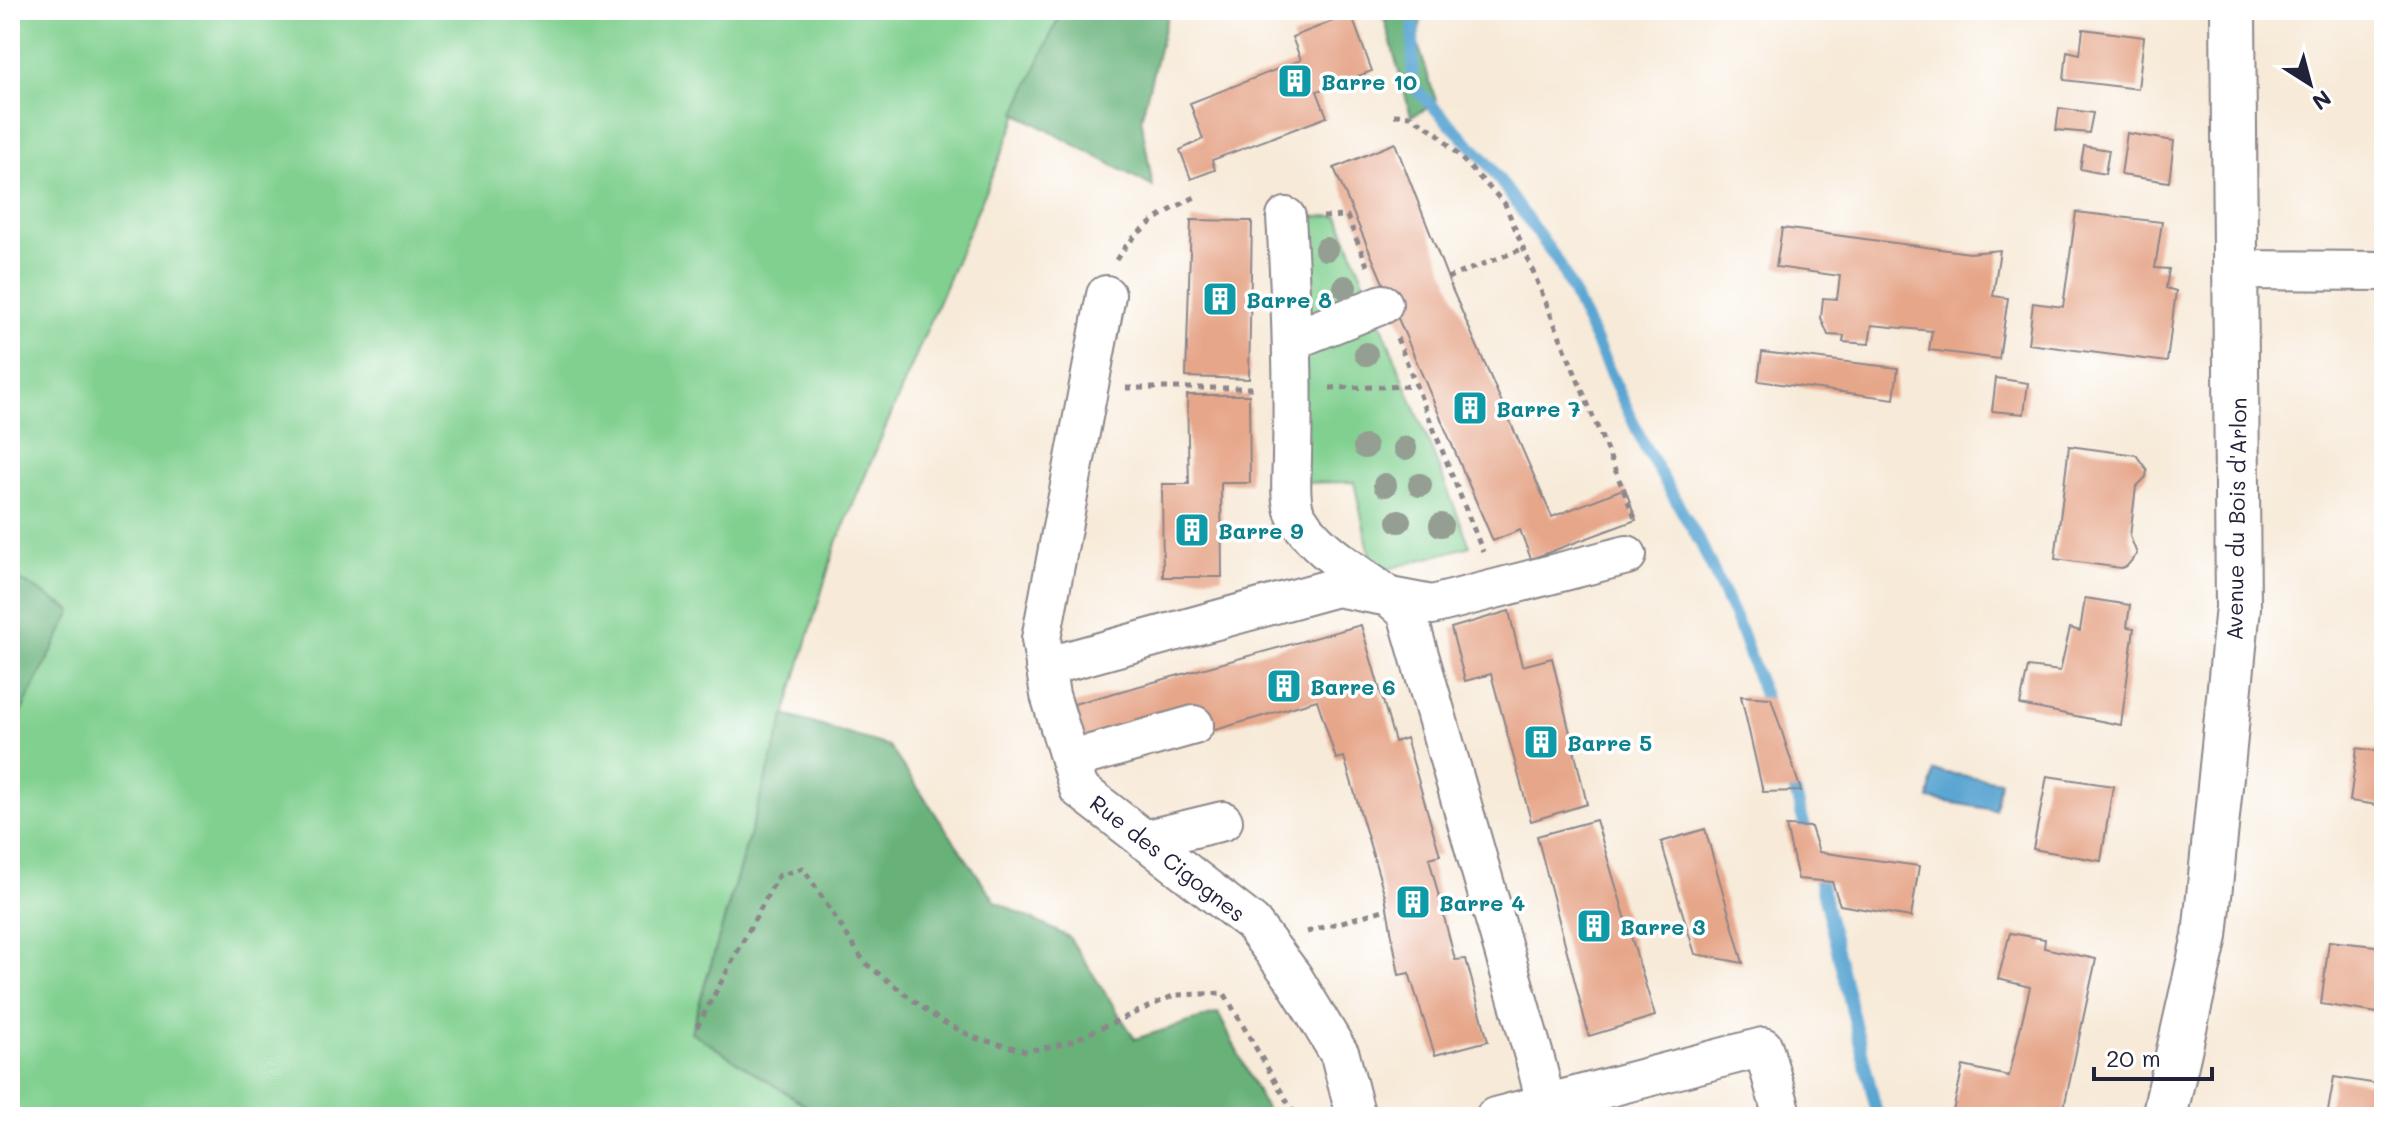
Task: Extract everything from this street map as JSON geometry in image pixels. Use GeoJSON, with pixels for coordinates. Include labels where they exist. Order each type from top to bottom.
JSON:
{"type":"FeatureCollection","features":[{"type":"Feature","properties":{"kind":"main road","name":"Avenue du Bois d'Arlon"},"geometry":{"type":"LineString","coordinates":[[2164,1117],[2205,936],[2238,607],[2238,270],[2233,10]]}},
{"type":"Feature","properties":{"kind":"street"},"geometry":{"type":"LineString","coordinates":[[1286,217],[1293,340],[1291,483],[1295,515],[1338,564],[1391,596],[1407,613],[1545,1110]]}},
{"type":"Feature","properties":{"kind":"street"},"geometry":{"type":"LineString","coordinates":[[2238,270],[2384,271]]}},
{"type":"Feature","properties":{"kind":"street","name":"Rue des Cigognes"},"geometry":{"type":"LineString","coordinates":[[1106,295],[1041,639],[1050,695],[1079,789],[1252,923],[1293,977],[1340,1055],[1356,1117]]}},
{"type":"Feature","properties":{"kind":"street"},"geometry":{"type":"LineString","coordinates":[[1293,340],[1383,304]]}},
{"type":"Feature","properties":{"kind":"street"},"geometry":{"type":"LineString","coordinates":[[1045,667],[1337,587],[1432,605],[1627,555]]}},
{"type":"Feature","properties":{"kind":"street"},"geometry":{"type":"LineString","coordinates":[[1070,760],[1194,725]]}},
{"type":"Feature","properties":{"kind":"street"},"geometry":{"type":"LineString","coordinates":[[1144,840],[1223,821]]}},
{"type":"Feature","properties":{"kind":"street"},"geometry":{"type":"LineString","coordinates":[[1495,1117],[1545,1110],[1763,1047],[1783,1117]]}},
{"type":"Feature","properties":{"kind":"path"},"geometry":{"type":"LineString","coordinates":[[1394,115],[1411,116],[1437,133],[1471,165],[1505,204],[1636,520],[1627,555]]}},
{"type":"Feature","properties":{"kind":"path"},"geometry":{"type":"LineString","coordinates":[[1106,295],[1116,260],[1132,236],[1152,219],[1199,195]]}},
{"type":"Feature","properties":{"kind":"path"},"geometry":{"type":"LineString","coordinates":[[1286,217],[1347,216],[1418,386],[1496,589]]}},
{"type":"Feature","properties":{"kind":"path"},"geometry":{"type":"LineString","coordinates":[[1447,278],[1525,248]]}},
{"type":"Feature","properties":{"kind":"path"},"geometry":{"type":"LineString","coordinates":[[1089,388],[1418,386]]}},
{"type":"Feature","properties":{"kind":"path"},"geometry":{"type":"LineString","coordinates":[[697,1027],[778,876],[803,868],[865,963],[939,1020],[975,1038],[1026,1051],[1065,1044],[1175,995],[1224,993],[1296,1117]]}},
{"type":"Feature","properties":{"kind":"path"},"geometry":{"type":"LineString","coordinates":[[1268,944],[1387,909]]}},
{"type":"Feature","properties":{"kind":"green space"},"geometry":{"type":"Polygon","coordinates":[[[10,10],[1062,10],[835,547],[691,1031],[824,1117],[10,1117],[10,734],[72,611],[10,574],[10,10]]]}},
{"type":"Feature","properties":{"kind":"green space"},"geometry":{"type":"Polygon","coordinates":[[[1062,10],[1169,10],[1141,119],[1153,187],[1016,113],[1062,10]]]}},
{"type":"Feature","properties":{"kind":"green space"},"geometry":{"type":"Polygon","coordinates":[[[1382,10],[1423,10],[1417,41],[1437,104],[1411,116],[1382,10]]]}},
{"type":"Feature","properties":{"kind":"green space"},"geometry":{"type":"Polygon","coordinates":[[[1338,216],[1470,546],[1374,573],[1354,482],[1291,483],[1286,217],[1338,216]]]}},
{"type":"Feature","properties":{"kind":"green space"},"geometry":{"type":"Polygon","coordinates":[[[10,574],[72,611],[10,734],[10,574]]]}},
{"type":"Feature","properties":{"kind":"green space"},"geometry":{"type":"Polygon","coordinates":[[[785,715],[889,746],[996,902],[1069,937],[1135,1039],[1218,1013],[1270,1117],[824,1117],[691,1032],[785,715]]]}},
{"type":"Feature","properties":{"kind":"water"},"geometry":{"type":"Polygon","coordinates":[[[1934,771],[2000,781],[1995,810],[1929,799],[1934,771]]]}},
{"type":"Feature","properties":{"kind":"building","name":"Barre 10"},"geometry":{"type":"Polygon","coordinates":[[[1351,14],[1372,71],[1317,91],[1327,117],[1212,160],[1215,170],[1191,179],[1180,150],[1203,139],[1190,103],[1301,60],[1292,37],[1351,14]]]}},
{"type":"Feature","properties":{"kind":"building"},"geometry":{"type":"Polygon","coordinates":[[[2083,29],[2144,37],[2138,89],[2064,80],[2067,51],[2080,54],[2083,29]]]}},
{"type":"Feature","properties":{"kind":"building"},"geometry":{"type":"Polygon","coordinates":[[[2059,108],[2093,113],[2089,133],[2056,130],[2059,108]]]}},
{"type":"Feature","properties":{"kind":"building"},"geometry":{"type":"Polygon","coordinates":[[[2127,133],[2174,141],[2169,182],[2121,175],[2127,133]]]}},
{"type":"Feature","properties":{"kind":"building","name":"Barre 7"},"geometry":{"type":"Polygon","coordinates":[[[1395,143],[1452,289],[1552,517],[1625,488],[1636,520],[1531,559],[1520,530],[1493,541],[1334,168],[1395,143]]]}},
{"type":"Feature","properties":{"kind":"building"},"geometry":{"type":"Polygon","coordinates":[[[2084,146],[2109,150],[2105,174],[2080,169],[2084,146]]]}},
{"type":"Feature","properties":{"kind":"building"},"geometry":{"type":"Polygon","coordinates":[[[2076,212],[2162,222],[2155,268],[2169,269],[2166,288],[2176,291],[2167,362],[2028,344],[2033,303],[2063,307],[2076,212]]]}},
{"type":"Feature","properties":{"kind":"building","name":"Barre 8"},"geometry":{"type":"Polygon","coordinates":[[[1191,220],[1252,221],[1249,379],[1186,377],[1191,220]]]}},
{"type":"Feature","properties":{"kind":"building"},"geometry":{"type":"Polygon","coordinates":[[[1782,228],[1970,253],[2000,250],[1993,296],[2008,298],[1999,359],[1929,350],[1932,331],[1872,325],[1869,344],[1843,342],[1844,336],[1828,335],[1821,318],[1823,298],[1837,299],[1840,276],[1776,267],[1782,228]]]}},
{"type":"Feature","properties":{"kind":"building"},"geometry":{"type":"Polygon","coordinates":[[[1762,352],[1898,368],[1894,399],[1758,381],[1762,352]]]}},
{"type":"Feature","properties":{"kind":"building"},"geometry":{"type":"Polygon","coordinates":[[[1996,378],[2028,383],[2024,414],[1992,411],[1996,378]]]}},
{"type":"Feature","properties":{"kind":"building","name":"Barre 9"},"geometry":{"type":"Polygon","coordinates":[[[1187,395],[1249,395],[1250,483],[1221,483],[1222,577],[1163,577],[1162,484],[1189,484],[1187,395]]]}},
{"type":"Feature","properties":{"kind":"building"},"geometry":{"type":"Polygon","coordinates":[[[2069,446],[2136,455],[2147,470],[2146,477],[2136,487],[2130,536],[2137,554],[2127,566],[2121,568],[2055,559],[2069,446]]]}},
{"type":"Feature","properties":{"kind":"building"},"geometry":{"type":"Polygon","coordinates":[[[2085,598],[2130,605],[2127,627],[2134,628],[2121,725],[2020,705],[2028,667],[2060,671],[2070,628],[2080,631],[2085,598]]]}},
{"type":"Feature","properties":{"kind":"building","name":"Barre 5"},"geometry":{"type":"Polygon","coordinates":[[[1509,611],[1522,666],[1552,658],[1587,804],[1531,821],[1491,674],[1465,681],[1451,628],[1509,611]]]}},
{"type":"Feature","properties":{"kind":"building"},"geometry":{"type":"Polygon","coordinates":[[[1361,625],[1395,742],[1406,738],[1440,855],[1429,858],[1455,960],[1466,959],[1488,1041],[1435,1055],[1409,973],[1399,975],[1385,896],[1344,757],[1336,759],[1317,700],[1202,734],[1082,738],[1074,704],[1361,625]]]}},
{"type":"Feature","properties":{"kind":"building"},"geometry":{"type":"Polygon","coordinates":[[[1741,696],[1771,698],[1801,791],[1763,792],[1741,696]]]}},
{"type":"Feature","properties":{"kind":"building"},"geometry":{"type":"Polygon","coordinates":[[[2357,748],[2384,752],[2384,806],[2350,801],[2357,748]]]}},
{"type":"Feature","properties":{"kind":"building"},"geometry":{"type":"Polygon","coordinates":[[[2047,776],[2113,786],[2101,861],[2033,849],[2047,776]]]}},
{"type":"Feature","properties":{"kind":"building","name":"Barre 3"},"geometry":{"type":"Polygon","coordinates":[[[1596,820],[1655,1016],[1589,1036],[1537,836],[1596,820]]]}},
{"type":"Feature","properties":{"kind":"building"},"geometry":{"type":"Polygon","coordinates":[[[1786,826],[1811,827],[1819,852],[1919,866],[1911,917],[1840,905],[1832,882],[1798,879],[1786,826]]]}},
{"type":"Feature","properties":{"kind":"building"},"geometry":{"type":"Polygon","coordinates":[[[1705,829],[1743,963],[1695,954],[1661,842],[1705,829]]]}},
{"type":"Feature","properties":{"kind":"building"},"geometry":{"type":"Polygon","coordinates":[[[2010,933],[2045,939],[2044,948],[2096,959],[2062,1117],[1978,1117],[1953,1111],[1963,1066],[2009,1076],[2030,987],[1998,979],[2010,933]]]}},
{"type":"Feature","properties":{"kind":"building"},"geometry":{"type":"Polygon","coordinates":[[[2329,941],[2384,947],[2384,1014],[2321,1004],[2329,941]]]}},
{"type":"Feature","properties":{"kind":"building"},"geometry":{"type":"Polygon","coordinates":[[[2334,1077],[2384,1085],[2384,1117],[2327,1117],[2334,1077]]]}},
{"type":"Feature","properties":{"kind":"waterway"},"geometry":{"type":"LineString","coordinates":[[1414,10],[1412,85],[1486,161],[1559,263],[1644,445],[1702,546],[1741,631],[1765,698]]}},
{"type":"Feature","properties":{"kind":"waterway"},"geometry":{"type":"LineString","coordinates":[[1795,791],[1805,827]]}},
{"type":"Feature","properties":{"kind":"waterway"},"geometry":{"type":"LineString","coordinates":[[1820,881],[1878,1117]]}},
{"type":"Feature","properties":{"kind":"place","name":"Barre 10"},"geometry":{"type":"Point","coordinates":[1295,81]}},
{"type":"Feature","properties":{"kind":"place","name":"Barre 8"},"geometry":{"type":"Point","coordinates":[1220,299]}},
{"type":"Feature","properties":{"kind":"place","name":"Barre 7"},"geometry":{"type":"Point","coordinates":[1470,408]}},
{"type":"Feature","properties":{"kind":"place","name":"Barre 9"},"geometry":{"type":"Point","coordinates":[1192,530]}},
{"type":"Feature","properties":{"kind":"place","name":"Barre 6"},"geometry":{"type":"Point","coordinates":[1284,686]}},
{"type":"Feature","properties":{"kind":"place","name":"Barre 5"},"geometry":{"type":"Point","coordinates":[1541,742]}},
{"type":"Feature","properties":{"kind":"place","name":"Barre 4"},"geometry":{"type":"Point","coordinates":[1413,902]}},
{"type":"Feature","properties":{"kind":"place","name":"Barre 3"},"geometry":{"type":"Point","coordinates":[1594,926]}}]}
